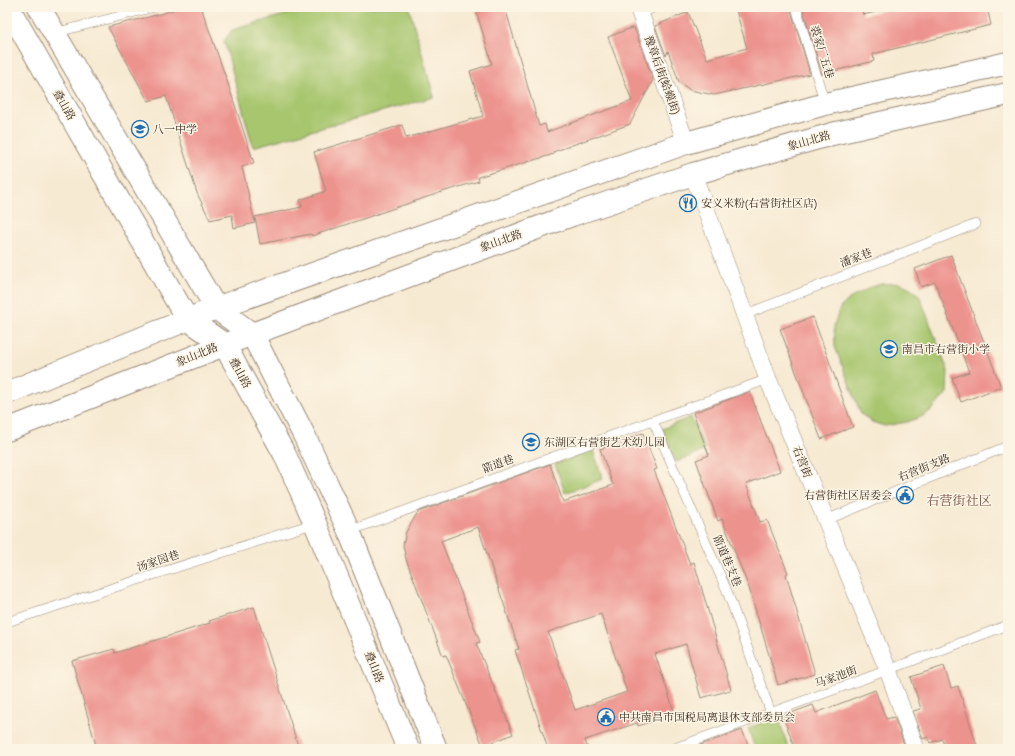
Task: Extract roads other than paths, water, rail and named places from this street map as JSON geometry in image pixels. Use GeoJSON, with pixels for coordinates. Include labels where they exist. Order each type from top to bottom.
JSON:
{"type":"FeatureCollection","features":[{"type":"Feature","properties":{"kind":"main road","name":"叠山路"},"geometry":{"type":"LineString","coordinates":[[8,7],[187,319],[224,344],[285,455],[316,523],[408,749]]}},
{"type":"Feature","properties":{"kind":"main road"},"geometry":{"type":"LineString","coordinates":[[39,7],[216,308],[252,334],[305,437],[349,531],[436,749]]}},
{"type":"Feature","properties":{"kind":"main road"},"geometry":{"type":"LineString","coordinates":[[7,393],[216,308],[686,143],[825,104],[1008,63]]}},
{"type":"Feature","properties":{"kind":"main road","name":"象山北路"},"geometry":{"type":"LineString","coordinates":[[7,430],[224,344],[572,215],[693,174],[832,134],[1008,94]]}},
{"type":"Feature","properties":{"kind":"street","name":"豫章后街(蛤蟆街)"},"geometry":{"type":"LineString","coordinates":[[644,9],[686,143]]}},
{"type":"Feature","properties":{"kind":"street","name":"右营街"},"geometry":{"type":"LineString","coordinates":[[693,174],[768,379],[888,670],[916,749]]}},
{"type":"Feature","properties":{"kind":"lane"},"geometry":{"type":"LineString","coordinates":[[54,33],[155,7]]}},
{"type":"Feature","properties":{"kind":"lane","name":"裘家厂五巷"},"geometry":{"type":"LineString","coordinates":[[796,7],[825,104]]}},
{"type":"Feature","properties":{"kind":"lane","name":"潘家巷"},"geometry":{"type":"LineString","coordinates":[[744,315],[976,224]]}},
{"type":"Feature","properties":{"kind":"lane","name":"箭道巷"},"geometry":{"type":"LineString","coordinates":[[349,531],[768,379]]}},
{"type":"Feature","properties":{"kind":"lane","name":"箭道巷支巷"},"geometry":{"type":"LineString","coordinates":[[653,421],[727,591],[771,713]]}},
{"type":"Feature","properties":{"kind":"lane","name":"右营街支路"},"geometry":{"type":"LineString","coordinates":[[826,520],[1008,446]]}},
{"type":"Feature","properties":{"kind":"lane","name":"汤家园巷"},"geometry":{"type":"LineString","coordinates":[[7,622],[316,523]]}},
{"type":"Feature","properties":{"kind":"lane","name":"马家池街"},"geometry":{"type":"LineString","coordinates":[[672,749],[1008,625]]}},
{"type":"Feature","properties":{"kind":"place","name":"八一中学"},"geometry":{"type":"Point","coordinates":[140,129]}},
{"type":"Feature","properties":{"kind":"place","name":"安义米粉(右营街社区店)"},"geometry":{"type":"Point","coordinates":[688,203]}},
{"type":"Feature","properties":{"kind":"place","name":"南昌市右营街小学"},"geometry":{"type":"Point","coordinates":[889,349]}},
{"type":"Feature","properties":{"kind":"place","name":"东湖区右营街艺术幼儿园"},"geometry":{"type":"Point","coordinates":[531,442]}},
{"type":"Feature","properties":{"kind":"place","name":"右营街社区居委会"},"geometry":{"type":"Point","coordinates":[905,495]}},
{"type":"Feature","properties":{"kind":"place","name":"中共南昌市国税局离退休支部委员会"},"geometry":{"type":"Point","coordinates":[606,717]}},
{"type":"Feature","properties":{"kind":"district","name":"右营街社区"},"geometry":{"type":"Point","coordinates":[959,501]}}]}
